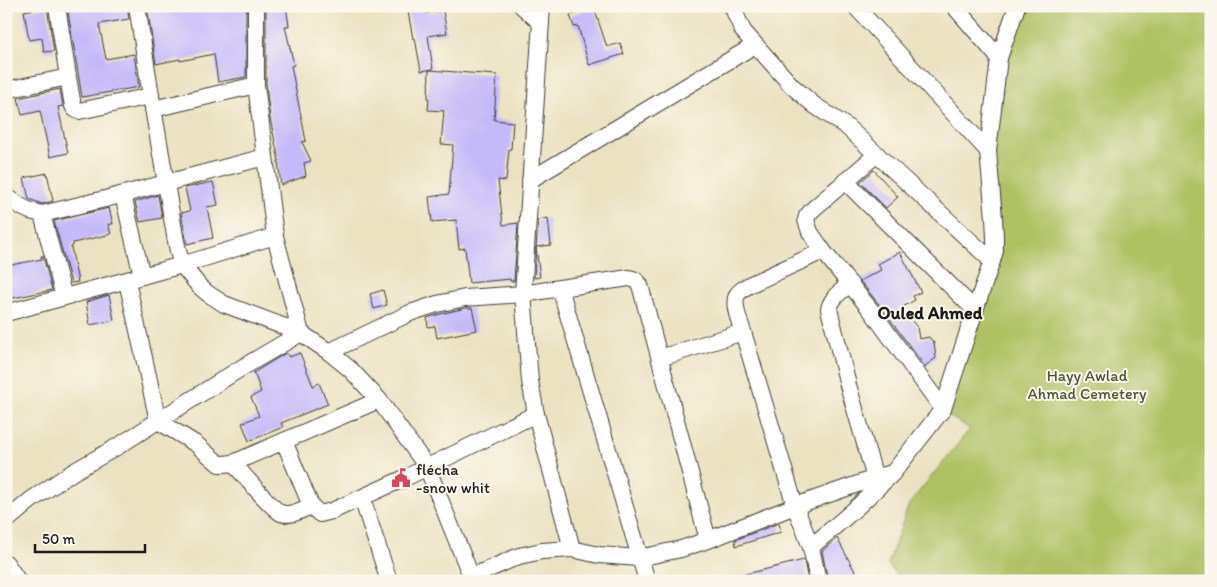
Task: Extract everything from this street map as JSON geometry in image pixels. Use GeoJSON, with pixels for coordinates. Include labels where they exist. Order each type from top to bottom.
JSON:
{"type":"FeatureCollection","features":[{"type":"Feature","properties":{"kind":"street"},"geometry":{"type":"LineString","coordinates":[[57,6],[73,106],[79,111],[152,102],[256,85]]}},
{"type":"Feature","properties":{"kind":"street"},"geometry":{"type":"LineString","coordinates":[[137,6],[166,183],[182,265],[199,286],[224,304],[301,333],[329,352],[351,370],[379,400],[427,467],[472,579],[519,556],[542,550],[572,549],[599,555],[639,558],[681,549],[794,506],[892,474]]}},
{"type":"Feature","properties":{"kind":"street"},"geometry":{"type":"LineString","coordinates":[[256,6],[256,85],[275,236],[301,333]]}},
{"type":"Feature","properties":{"kind":"street"},"geometry":{"type":"LineString","coordinates":[[522,6],[541,23]]}},
{"type":"Feature","properties":{"kind":"street"},"geometry":{"type":"LineString","coordinates":[[542,6],[523,294],[530,381],[536,414],[572,549]]}},
{"type":"Feature","properties":{"kind":"street"},"geometry":{"type":"LineString","coordinates":[[732,6],[744,32],[792,86],[814,105],[847,127],[992,261]]}},
{"type":"Feature","properties":{"kind":"street"},"geometry":{"type":"LineString","coordinates":[[855,6],[988,151]]}},
{"type":"Feature","properties":{"kind":"street"},"geometry":{"type":"LineString","coordinates":[[954,6],[999,58]]}},
{"type":"Feature","properties":{"kind":"street"},"geometry":{"type":"LineString","coordinates":[[812,547],[892,474],[943,409],[995,251],[988,151],[999,58],[1017,6]]}},
{"type":"Feature","properties":{"kind":"street"},"geometry":{"type":"LineString","coordinates":[[530,180],[755,45]]}},
{"type":"Feature","properties":{"kind":"street"},"geometry":{"type":"LineString","coordinates":[[6,90],[68,77]]}},
{"type":"Feature","properties":{"kind":"street"},"geometry":{"type":"LineString","coordinates":[[877,154],[844,181],[807,216],[806,220],[810,232],[823,251],[870,309],[943,409]]}},
{"type":"Feature","properties":{"kind":"street"},"geometry":{"type":"LineString","coordinates":[[6,196],[30,211],[42,214],[265,156]]}},
{"type":"Feature","properties":{"kind":"street"},"geometry":{"type":"LineString","coordinates":[[844,181],[975,310]]}},
{"type":"Feature","properties":{"kind":"street"},"geometry":{"type":"LineString","coordinates":[[123,194],[134,278],[158,421],[196,444],[216,462],[223,464],[233,462],[379,400]]}},
{"type":"Feature","properties":{"kind":"street"},"geometry":{"type":"LineString","coordinates":[[42,214],[64,297]]}},
{"type":"Feature","properties":{"kind":"street"},"geometry":{"type":"LineString","coordinates":[[6,313],[182,265],[275,236]]}},
{"type":"Feature","properties":{"kind":"street"},"geometry":{"type":"LineString","coordinates":[[818,581],[812,547],[794,506],[736,308],[736,296],[751,284],[823,251]]}},
{"type":"Feature","properties":{"kind":"street"},"geometry":{"type":"LineString","coordinates":[[329,352],[410,313],[437,304],[465,298],[523,294],[629,278],[633,279],[640,285],[708,540]]}},
{"type":"Feature","properties":{"kind":"street"},"geometry":{"type":"LineString","coordinates":[[850,284],[834,297],[830,302],[829,309],[848,385],[875,478]]}},
{"type":"Feature","properties":{"kind":"street"},"geometry":{"type":"LineString","coordinates":[[560,288],[647,581]]}},
{"type":"Feature","properties":{"kind":"street"},"geometry":{"type":"LineString","coordinates":[[660,358],[743,332]]}},
{"type":"Feature","properties":{"kind":"street"},"geometry":{"type":"LineString","coordinates":[[6,521],[31,500],[66,477],[301,333]]}},
{"type":"Feature","properties":{"kind":"street"},"geometry":{"type":"LineString","coordinates":[[284,441],[311,506],[320,514],[332,512],[536,414]]}},
{"type":"Feature","properties":{"kind":"street"},"geometry":{"type":"LineString","coordinates":[[233,462],[276,510],[282,514],[290,514],[311,506]]}},
{"type":"Feature","properties":{"kind":"street"},"geometry":{"type":"LineString","coordinates":[[362,498],[389,581]]}},
{"type":"Feature","properties":{"kind":"street"},"geometry":{"type":"LineString","coordinates":[[6,563],[18,581]]}},
{"type":"Feature","properties":{"kind":"green space","name":"Hayy Awlad Ahmad Cemetery"},"geometry":{"type":"Polygon","coordinates":[[[1013,6],[1211,6],[1211,581],[900,581],[888,564],[909,504],[970,429],[946,414],[999,250],[991,151],[1013,6]]]}},
{"type":"Feature","properties":{"kind":"building"},"geometry":{"type":"Polygon","coordinates":[[[67,6],[127,6],[129,19],[99,24],[106,59],[134,54],[139,87],[82,97],[67,6]]]}},
{"type":"Feature","properties":{"kind":"building"},"geometry":{"type":"Polygon","coordinates":[[[147,6],[246,6],[246,77],[218,82],[214,54],[156,64],[147,6]]]}},
{"type":"Feature","properties":{"kind":"building"},"geometry":{"type":"Polygon","coordinates":[[[266,6],[286,6],[289,26],[285,26],[294,65],[291,66],[306,141],[302,142],[311,161],[304,163],[306,176],[281,185],[279,161],[270,118],[266,84],[266,6]]]}},
{"type":"Feature","properties":{"kind":"building"},"geometry":{"type":"Polygon","coordinates":[[[407,6],[426,6],[427,13],[443,11],[447,33],[428,36],[433,69],[421,71],[407,6]]]}},
{"type":"Feature","properties":{"kind":"building"},"geometry":{"type":"Polygon","coordinates":[[[47,7],[54,51],[44,52],[42,38],[29,40],[24,11],[47,7]]]}},
{"type":"Feature","properties":{"kind":"building"},"geometry":{"type":"Polygon","coordinates":[[[594,8],[607,47],[620,43],[624,54],[589,65],[578,26],[574,27],[570,15],[594,8]]]}},
{"type":"Feature","properties":{"kind":"building"},"geometry":{"type":"Polygon","coordinates":[[[429,70],[497,75],[494,120],[513,122],[506,181],[498,180],[503,225],[518,223],[514,281],[510,281],[510,279],[469,283],[465,248],[459,249],[456,220],[432,222],[429,197],[449,194],[453,145],[441,144],[444,111],[428,110],[429,70]]]}},
{"type":"Feature","properties":{"kind":"building"},"geometry":{"type":"Polygon","coordinates":[[[60,89],[63,106],[58,107],[68,153],[50,157],[40,111],[22,115],[18,98],[60,89]]]}},
{"type":"Feature","properties":{"kind":"building"},"geometry":{"type":"Polygon","coordinates":[[[874,170],[898,197],[886,208],[860,182],[874,170]]]}},
{"type":"Feature","properties":{"kind":"building"},"geometry":{"type":"Polygon","coordinates":[[[47,173],[53,201],[42,204],[29,199],[24,178],[47,173]]]}},
{"type":"Feature","properties":{"kind":"building"},"geometry":{"type":"Polygon","coordinates":[[[213,182],[218,205],[207,207],[213,238],[187,244],[181,213],[190,211],[185,188],[213,182]]]}},
{"type":"Feature","properties":{"kind":"building"},"geometry":{"type":"Polygon","coordinates":[[[158,195],[162,218],[140,222],[135,202],[158,195]]]}},
{"type":"Feature","properties":{"kind":"building"},"geometry":{"type":"Polygon","coordinates":[[[109,208],[113,224],[108,224],[111,234],[73,243],[71,247],[78,282],[71,283],[54,221],[109,208]]]}},
{"type":"Feature","properties":{"kind":"building"},"geometry":{"type":"Polygon","coordinates":[[[548,218],[551,245],[536,247],[538,220],[548,218]]]}},
{"type":"Feature","properties":{"kind":"building"},"geometry":{"type":"Polygon","coordinates":[[[536,248],[540,277],[534,278],[536,248]]]}},
{"type":"Feature","properties":{"kind":"building"},"geometry":{"type":"Polygon","coordinates":[[[900,252],[921,292],[913,296],[915,300],[901,308],[917,327],[919,339],[929,337],[934,343],[936,358],[925,366],[926,368],[860,281],[881,270],[878,264],[900,252]]]}},
{"type":"Feature","properties":{"kind":"building"},"geometry":{"type":"Polygon","coordinates":[[[41,256],[43,256],[52,290],[8,299],[6,266],[42,259],[41,256]]]}},
{"type":"Feature","properties":{"kind":"building"},"geometry":{"type":"Polygon","coordinates":[[[383,290],[387,305],[374,309],[370,294],[383,290]]]}},
{"type":"Feature","properties":{"kind":"building"},"geometry":{"type":"Polygon","coordinates":[[[109,295],[114,320],[90,325],[86,302],[109,295]]]}},
{"type":"Feature","properties":{"kind":"building"},"geometry":{"type":"Polygon","coordinates":[[[472,308],[477,330],[437,338],[435,326],[428,327],[427,318],[472,308]]]}},
{"type":"Feature","properties":{"kind":"building"},"geometry":{"type":"Polygon","coordinates":[[[286,353],[289,357],[300,353],[313,386],[319,383],[328,404],[281,423],[283,427],[249,441],[242,423],[259,416],[251,397],[261,392],[253,373],[286,353]]]}},
{"type":"Feature","properties":{"kind":"building"},"geometry":{"type":"Polygon","coordinates":[[[779,523],[781,532],[736,546],[735,540],[779,523]]]}},
{"type":"Feature","properties":{"kind":"building"},"geometry":{"type":"Polygon","coordinates":[[[837,538],[860,581],[828,581],[822,551],[837,538]]]}},
{"type":"Feature","properties":{"kind":"building"},"geometry":{"type":"Polygon","coordinates":[[[804,560],[808,581],[738,581],[738,576],[804,560]]]}},
{"type":"Feature","properties":{"kind":"place","name":"flécha -snow whit"},"geometry":{"type":"Point","coordinates":[401,478]}},
{"type":"Feature","properties":{"kind":"district","name":"Ouled Ahmed"},"geometry":{"type":"Point","coordinates":[930,313]}}]}
